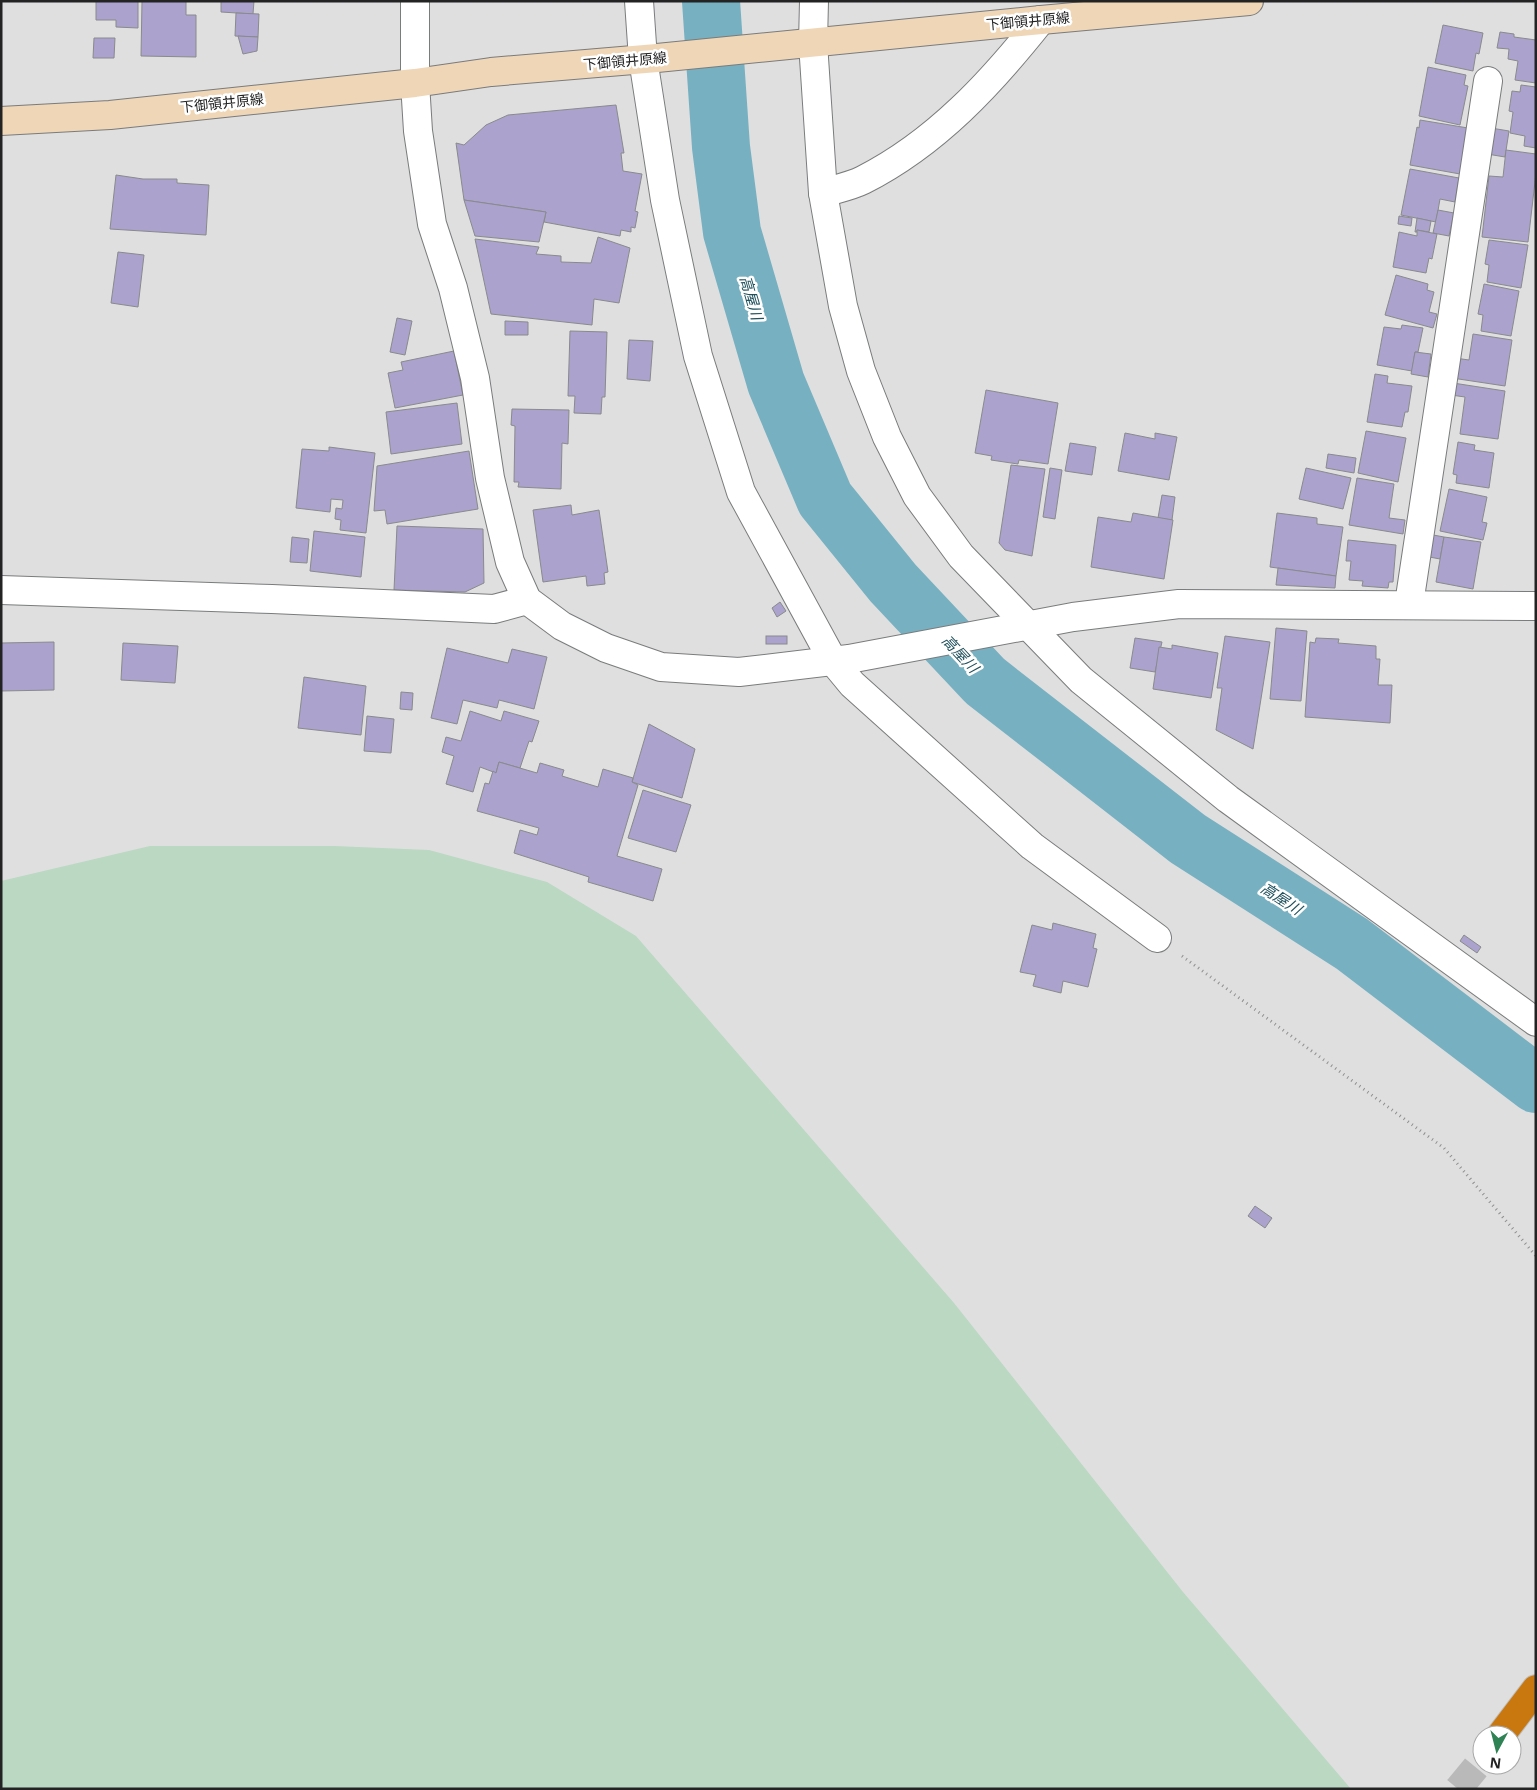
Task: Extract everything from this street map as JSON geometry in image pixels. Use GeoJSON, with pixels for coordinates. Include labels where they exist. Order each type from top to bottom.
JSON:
{"type":"FeatureCollection","features":[{"type":"Feature","properties":{"kind":"highway"},"geometry":{"type":"LineString","coordinates":[[1509,1725],[1536,1689]]}},
{"type":"Feature","properties":{"kind":"main road","name":"下御領井原線"},"geometry":{"type":"LineString","coordinates":[[1,121],[110,116],[491,72],[650,59],[1249,1]]}},
{"type":"Feature","properties":{"kind":"street"},"geometry":{"type":"LineString","coordinates":[[415,1],[418,131],[432,224],[454,288],[475,378],[490,478],[510,562],[527,600],[562,626],[606,648],[661,668],[739,672],[841,660],[1073,618],[1179,604],[1536,606]]}},
{"type":"Feature","properties":{"kind":"street"},"geometry":{"type":"LineString","coordinates":[[639,1],[650,59],[664,200],[698,356],[741,492],[841,660],[852,684],[1032,846],[1157,938]]}},
{"type":"Feature","properties":{"kind":"street"},"geometry":{"type":"LineString","coordinates":[[814,1],[804,44],[823,193],[843,306],[861,371],[887,437],[917,496],[961,556],[1021,628],[1081,680],[1228,800],[1536,1022]]}},
{"type":"Feature","properties":{"kind":"street"},"geometry":{"type":"LineString","coordinates":[[823,193],[862,181],[910,152],[966,106],[1010,58],[1041,20]]}},
{"type":"Feature","properties":{"kind":"street"},"geometry":{"type":"LineString","coordinates":[[1409,604],[1488,81]]}},
{"type":"Feature","properties":{"kind":"street"},"geometry":{"type":"LineString","coordinates":[[1,590],[494,609],[527,600]]}},
{"type":"Feature","properties":{"kind":"path"},"geometry":{"type":"LineString","coordinates":[[1157,938],[1444,1148],[1536,1256]]}},
{"type":"Feature","properties":{"kind":"green space"},"geometry":{"type":"Polygon","coordinates":[[[150,846],[334,846],[429,850],[547,882],[636,936],[954,1303],[1183,1592],[1351,1789],[1,1789],[1,881],[150,846]]]}},
{"type":"Feature","properties":{"kind":"building"},"geometry":{"type":"Polygon","coordinates":[[[96,1],[138,1],[138,28],[116,27],[116,20],[96,20],[96,1]]]}},
{"type":"Feature","properties":{"kind":"building"},"geometry":{"type":"Polygon","coordinates":[[[142,1],[186,1],[186,15],[196,15],[196,57],[141,56],[142,1]]]}},
{"type":"Feature","properties":{"kind":"building"},"geometry":{"type":"Polygon","coordinates":[[[221,1],[254,1],[253,14],[221,12],[221,1]]]}},
{"type":"Feature","properties":{"kind":"building"},"geometry":{"type":"Polygon","coordinates":[[[236,13],[259,14],[258,37],[235,36],[236,13]]]}},
{"type":"Feature","properties":{"kind":"building"},"geometry":{"type":"Polygon","coordinates":[[[1443,25],[1483,33],[1479,54],[1476,53],[1473,71],[1435,63],[1443,25]]]}},
{"type":"Feature","properties":{"kind":"building"},"geometry":{"type":"Polygon","coordinates":[[[1500,32],[1514,34],[1514,37],[1536,40],[1536,83],[1515,80],[1518,61],[1508,59],[1509,49],[1497,48],[1500,32]]]}},
{"type":"Feature","properties":{"kind":"building"},"geometry":{"type":"Polygon","coordinates":[[[238,36],[258,37],[257,51],[243,54],[238,36]]]}},
{"type":"Feature","properties":{"kind":"building"},"geometry":{"type":"Polygon","coordinates":[[[94,38],[115,38],[114,58],[93,58],[94,38]]]}},
{"type":"Feature","properties":{"kind":"building"},"geometry":{"type":"Polygon","coordinates":[[[1428,67],[1466,75],[1464,85],[1468,86],[1460,125],[1419,116],[1428,67]]]}},
{"type":"Feature","properties":{"kind":"building"},"geometry":{"type":"Polygon","coordinates":[[[1521,85],[1536,87],[1536,148],[1524,146],[1525,136],[1510,133],[1513,112],[1509,111],[1512,91],[1520,92],[1521,85]]]}},
{"type":"Feature","properties":{"kind":"building"},"geometry":{"type":"Polygon","coordinates":[[[616,105],[624,153],[621,153],[623,171],[642,174],[635,211],[638,212],[635,228],[631,227],[631,232],[621,230],[620,236],[544,222],[546,212],[464,200],[456,143],[464,145],[486,125],[508,115],[616,105]]]}},
{"type":"Feature","properties":{"kind":"building"},"geometry":{"type":"Polygon","coordinates":[[[1420,120],[1468,128],[1460,174],[1410,165],[1420,120]]]}},
{"type":"Feature","properties":{"kind":"building"},"geometry":{"type":"Polygon","coordinates":[[[1491,128],[1509,131],[1505,157],[1487,154],[1491,128]]]}},
{"type":"Feature","properties":{"kind":"building"},"geometry":{"type":"Polygon","coordinates":[[[1506,150],[1536,154],[1536,173],[1528,242],[1482,237],[1489,176],[1503,177],[1506,150]]]}},
{"type":"Feature","properties":{"kind":"building"},"geometry":{"type":"Polygon","coordinates":[[[1410,169],[1459,178],[1455,202],[1440,199],[1436,222],[1401,215],[1410,169]]]}},
{"type":"Feature","properties":{"kind":"building"},"geometry":{"type":"Polygon","coordinates":[[[116,175],[143,179],[177,179],[177,183],[209,185],[206,235],[110,229],[116,175]]]}},
{"type":"Feature","properties":{"kind":"building"},"geometry":{"type":"Polygon","coordinates":[[[464,200],[546,212],[539,242],[475,236],[464,200]]]}},
{"type":"Feature","properties":{"kind":"building"},"geometry":{"type":"Polygon","coordinates":[[[1438,210],[1454,213],[1449,236],[1433,233],[1438,210]]]}},
{"type":"Feature","properties":{"kind":"building"},"geometry":{"type":"Polygon","coordinates":[[[1399,216],[1412,218],[1411,226],[1398,224],[1399,216]]]}},
{"type":"Feature","properties":{"kind":"building"},"geometry":{"type":"Polygon","coordinates":[[[1417,218],[1431,221],[1429,232],[1417,230],[1415,232],[1417,218]]]}},
{"type":"Feature","properties":{"kind":"building"},"geometry":{"type":"Polygon","coordinates":[[[1417,230],[1437,234],[1432,259],[1429,258],[1426,273],[1393,267],[1399,232],[1417,236],[1417,230]]]}},
{"type":"Feature","properties":{"kind":"building"},"geometry":{"type":"Polygon","coordinates":[[[598,237],[630,248],[619,303],[594,299],[592,325],[491,314],[475,239],[539,247],[536,254],[561,256],[561,262],[591,263],[598,237]]]}},
{"type":"Feature","properties":{"kind":"building"},"geometry":{"type":"Polygon","coordinates":[[[1489,240],[1528,245],[1521,288],[1487,282],[1489,265],[1485,264],[1489,240]]]}},
{"type":"Feature","properties":{"kind":"building"},"geometry":{"type":"Polygon","coordinates":[[[118,252],[144,255],[138,307],[111,303],[118,252]]]}},
{"type":"Feature","properties":{"kind":"building"},"geometry":{"type":"Polygon","coordinates":[[[1396,275],[1428,284],[1427,290],[1434,292],[1429,312],[1437,314],[1433,328],[1385,315],[1396,275]]]}},
{"type":"Feature","properties":{"kind":"building"},"geometry":{"type":"Polygon","coordinates":[[[1484,284],[1519,291],[1511,336],[1481,331],[1483,315],[1478,314],[1484,284]]]}},
{"type":"Feature","properties":{"kind":"building"},"geometry":{"type":"Polygon","coordinates":[[[397,318],[412,321],[405,355],[390,352],[397,318]]]}},
{"type":"Feature","properties":{"kind":"building"},"geometry":{"type":"Polygon","coordinates":[[[505,321],[528,322],[528,335],[505,335],[505,321]]]}},
{"type":"Feature","properties":{"kind":"building"},"geometry":{"type":"Polygon","coordinates":[[[1402,325],[1423,328],[1418,352],[1415,352],[1412,371],[1377,365],[1384,327],[1401,329],[1402,325]]]}},
{"type":"Feature","properties":{"kind":"building"},"geometry":{"type":"Polygon","coordinates":[[[570,331],[607,332],[605,397],[602,397],[601,414],[574,413],[575,396],[568,396],[570,331]]]}},
{"type":"Feature","properties":{"kind":"building"},"geometry":{"type":"Polygon","coordinates":[[[1473,334],[1512,340],[1505,386],[1452,378],[1455,358],[1469,360],[1473,334]]]}},
{"type":"Feature","properties":{"kind":"building"},"geometry":{"type":"Polygon","coordinates":[[[629,340],[653,341],[650,381],[627,379],[629,340]]]}},
{"type":"Feature","properties":{"kind":"building"},"geometry":{"type":"Polygon","coordinates":[[[454,351],[463,395],[395,408],[388,373],[403,370],[401,362],[454,351]]]}},
{"type":"Feature","properties":{"kind":"building"},"geometry":{"type":"Polygon","coordinates":[[[1415,352],[1431,354],[1428,377],[1411,374],[1415,352]]]}},
{"type":"Feature","properties":{"kind":"building"},"geometry":{"type":"Polygon","coordinates":[[[1375,374],[1388,376],[1387,383],[1412,386],[1408,412],[1405,412],[1402,427],[1367,422],[1375,374]]]}},
{"type":"Feature","properties":{"kind":"building"},"geometry":{"type":"Polygon","coordinates":[[[1453,383],[1505,391],[1498,439],[1460,434],[1465,397],[1451,395],[1453,383]]]}},
{"type":"Feature","properties":{"kind":"building"},"geometry":{"type":"Polygon","coordinates":[[[986,390],[1058,403],[1048,464],[1019,460],[1018,464],[991,460],[992,456],[975,453],[986,390]]]}},
{"type":"Feature","properties":{"kind":"building"},"geometry":{"type":"Polygon","coordinates":[[[457,403],[462,444],[391,454],[386,412],[457,403]]]}},
{"type":"Feature","properties":{"kind":"building"},"geometry":{"type":"Polygon","coordinates":[[[512,409],[569,410],[568,444],[562,443],[561,489],[518,487],[519,482],[514,482],[515,426],[511,425],[512,409]]]}},
{"type":"Feature","properties":{"kind":"building"},"geometry":{"type":"Polygon","coordinates":[[[1366,431],[1406,438],[1398,482],[1358,473],[1366,431]]]}},
{"type":"Feature","properties":{"kind":"building"},"geometry":{"type":"Polygon","coordinates":[[[1125,433],[1155,439],[1155,433],[1177,437],[1169,480],[1118,471],[1125,433]]]}},
{"type":"Feature","properties":{"kind":"building"},"geometry":{"type":"Polygon","coordinates":[[[1458,442],[1475,445],[1474,450],[1494,453],[1489,488],[1456,483],[1457,475],[1453,474],[1458,442]]]}},
{"type":"Feature","properties":{"kind":"building"},"geometry":{"type":"Polygon","coordinates":[[[1070,443],[1096,447],[1092,475],[1065,471],[1070,443]]]}},
{"type":"Feature","properties":{"kind":"building"},"geometry":{"type":"Polygon","coordinates":[[[329,447],[375,453],[366,533],[340,530],[341,520],[335,519],[336,508],[342,509],[343,500],[331,499],[330,512],[296,508],[302,449],[329,451],[329,447]]]}},
{"type":"Feature","properties":{"kind":"building"},"geometry":{"type":"Polygon","coordinates":[[[469,451],[478,509],[387,524],[385,510],[374,511],[377,466],[469,451]]]}},
{"type":"Feature","properties":{"kind":"building"},"geometry":{"type":"Polygon","coordinates":[[[1328,454],[1356,458],[1354,473],[1326,468],[1328,454]]]}},
{"type":"Feature","properties":{"kind":"building"},"geometry":{"type":"Polygon","coordinates":[[[1011,465],[1045,469],[1032,556],[1005,550],[999,543],[1011,465]]]}},
{"type":"Feature","properties":{"kind":"building"},"geometry":{"type":"Polygon","coordinates":[[[1050,468],[1062,470],[1055,519],[1043,517],[1050,468]]]}},
{"type":"Feature","properties":{"kind":"building"},"geometry":{"type":"Polygon","coordinates":[[[1306,468],[1351,478],[1343,509],[1299,499],[1306,468]]]}},
{"type":"Feature","properties":{"kind":"building"},"geometry":{"type":"Polygon","coordinates":[[[1357,478],[1394,484],[1389,518],[1405,520],[1403,534],[1349,525],[1357,478]]]}},
{"type":"Feature","properties":{"kind":"building"},"geometry":{"type":"Polygon","coordinates":[[[1449,489],[1487,497],[1482,522],[1487,523],[1483,540],[1440,531],[1449,489]]]}},
{"type":"Feature","properties":{"kind":"building"},"geometry":{"type":"Polygon","coordinates":[[[1162,495],[1175,497],[1172,520],[1158,518],[1162,495]]]}},
{"type":"Feature","properties":{"kind":"building"},"geometry":{"type":"Polygon","coordinates":[[[571,505],[572,515],[599,510],[608,572],[604,573],[605,584],[587,586],[586,576],[543,582],[533,510],[571,505]]]}},
{"type":"Feature","properties":{"kind":"building"},"geometry":{"type":"Polygon","coordinates":[[[1133,513],[1173,520],[1164,579],[1091,567],[1098,517],[1131,522],[1133,513]]]}},
{"type":"Feature","properties":{"kind":"building"},"geometry":{"type":"Polygon","coordinates":[[[1277,513],[1317,518],[1317,524],[1343,527],[1336,576],[1270,567],[1277,513]]]}},
{"type":"Feature","properties":{"kind":"building"},"geometry":{"type":"Polygon","coordinates":[[[397,526],[483,529],[484,583],[465,592],[394,590],[397,526]]]}},
{"type":"Feature","properties":{"kind":"building"},"geometry":{"type":"Polygon","coordinates":[[[314,531],[365,537],[361,577],[310,571],[314,531]]]}},
{"type":"Feature","properties":{"kind":"building"},"geometry":{"type":"Polygon","coordinates":[[[1428,534],[1444,537],[1440,559],[1424,556],[1428,534]]]}},
{"type":"Feature","properties":{"kind":"building"},"geometry":{"type":"Polygon","coordinates":[[[292,537],[309,539],[307,563],[290,562],[292,537]]]}},
{"type":"Feature","properties":{"kind":"building"},"geometry":{"type":"Polygon","coordinates":[[[1444,537],[1481,542],[1473,589],[1436,582],[1444,537]]]}},
{"type":"Feature","properties":{"kind":"building"},"geometry":{"type":"Polygon","coordinates":[[[1348,540],[1396,545],[1393,582],[1389,582],[1388,588],[1362,586],[1363,581],[1349,580],[1351,561],[1346,561],[1348,540]]]}},
{"type":"Feature","properties":{"kind":"building"},"geometry":{"type":"Polygon","coordinates":[[[1278,568],[1336,576],[1335,588],[1276,585],[1278,568]]]}},
{"type":"Feature","properties":{"kind":"building"},"geometry":{"type":"Polygon","coordinates":[[[780,602],[786,611],[777,617],[772,608],[780,602]]]}},
{"type":"Feature","properties":{"kind":"building"},"geometry":{"type":"Polygon","coordinates":[[[1276,628],[1307,631],[1301,701],[1270,699],[1276,628]]]}},
{"type":"Feature","properties":{"kind":"building"},"geometry":{"type":"Polygon","coordinates":[[[766,636],[787,636],[787,644],[766,644],[766,636]]]}},
{"type":"Feature","properties":{"kind":"building"},"geometry":{"type":"Polygon","coordinates":[[[1225,636],[1270,642],[1253,749],[1216,730],[1222,688],[1217,688],[1225,636]]]}},
{"type":"Feature","properties":{"kind":"building"},"geometry":{"type":"Polygon","coordinates":[[[1135,638],[1162,642],[1155,672],[1130,668],[1135,638]]]}},
{"type":"Feature","properties":{"kind":"building"},"geometry":{"type":"Polygon","coordinates":[[[1316,638],[1339,639],[1338,643],[1376,646],[1376,659],[1380,659],[1378,685],[1392,685],[1390,723],[1305,717],[1310,642],[1315,643],[1316,638]]]}},
{"type":"Feature","properties":{"kind":"building"},"geometry":{"type":"Polygon","coordinates":[[[54,642],[54,690],[1,691],[1,643],[54,642]]]}},
{"type":"Feature","properties":{"kind":"building"},"geometry":{"type":"Polygon","coordinates":[[[123,643],[178,646],[175,683],[121,680],[123,643]]]}},
{"type":"Feature","properties":{"kind":"building"},"geometry":{"type":"Polygon","coordinates":[[[1172,645],[1218,653],[1211,698],[1153,689],[1159,647],[1172,649],[1172,645]]]}},
{"type":"Feature","properties":{"kind":"building"},"geometry":{"type":"Polygon","coordinates":[[[447,648],[508,663],[512,649],[547,657],[534,709],[499,700],[497,708],[463,700],[457,724],[431,718],[447,648]]]}},
{"type":"Feature","properties":{"kind":"building"},"geometry":{"type":"Polygon","coordinates":[[[304,677],[366,686],[361,735],[298,728],[304,677]]]}},
{"type":"Feature","properties":{"kind":"building"},"geometry":{"type":"Polygon","coordinates":[[[401,692],[413,693],[412,710],[400,709],[401,692]]]}},
{"type":"Feature","properties":{"kind":"building"},"geometry":{"type":"Polygon","coordinates":[[[470,711],[501,721],[504,711],[539,721],[532,742],[529,741],[520,768],[499,762],[496,773],[480,767],[473,792],[446,784],[454,756],[442,752],[446,737],[461,741],[470,711]]]}},
{"type":"Feature","properties":{"kind":"building"},"geometry":{"type":"Polygon","coordinates":[[[367,716],[394,719],[391,753],[364,751],[367,716]]]}},
{"type":"Feature","properties":{"kind":"building"},"geometry":{"type":"Polygon","coordinates":[[[649,724],[695,749],[682,798],[632,782],[649,724]]]}},
{"type":"Feature","properties":{"kind":"building"},"geometry":{"type":"Polygon","coordinates":[[[499,762],[537,773],[540,763],[564,770],[562,776],[598,787],[603,769],[633,778],[632,782],[638,785],[617,856],[662,869],[653,901],[588,882],[589,877],[514,853],[520,830],[537,835],[539,828],[477,811],[485,783],[489,784],[493,771],[496,773],[499,762]]]}},
{"type":"Feature","properties":{"kind":"building"},"geometry":{"type":"Polygon","coordinates":[[[643,790],[691,805],[676,852],[628,838],[643,790]]]}},
{"type":"Feature","properties":{"kind":"building"},"geometry":{"type":"Polygon","coordinates":[[[1053,923],[1096,934],[1093,948],[1097,949],[1088,987],[1063,981],[1061,993],[1033,986],[1036,975],[1020,972],[1032,925],[1052,930],[1053,923]]]}},
{"type":"Feature","properties":{"kind":"building"},"geometry":{"type":"Polygon","coordinates":[[[1464,935],[1481,947],[1477,953],[1460,941],[1464,935]]]}},
{"type":"Feature","properties":{"kind":"building"},"geometry":{"type":"Polygon","coordinates":[[[1255,1206],[1272,1218],[1265,1228],[1248,1216],[1255,1206]]]}},
{"type":"Feature","properties":{"kind":"waterway","name":"高屋川"},"geometry":{"type":"LineString","coordinates":[[711,1],[721,147],[732,232],[776,383],[825,499],[893,583],[985,681],[1188,839],[1352,944],[1536,1084]]}},
{"type":"Feature","properties":{"kind":"tunnel"},"geometry":{"type":"LineString","coordinates":[[1458,1789],[1472,1772]]}}]}
